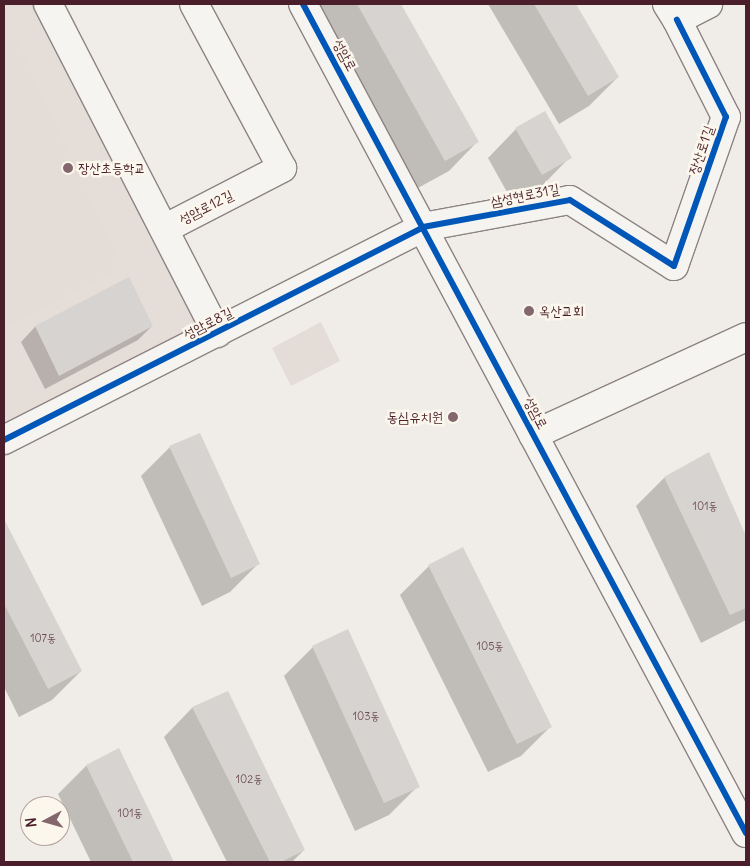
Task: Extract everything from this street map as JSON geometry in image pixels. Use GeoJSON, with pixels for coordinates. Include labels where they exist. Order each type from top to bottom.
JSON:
{"type":"FeatureCollection","features":[{"type":"Feature","properties":{"kind":"street","name":"성암로12길"},"geometry":{"type":"LineString","coordinates":[[48,4],[164,229],[282,168],[194,4]]}},
{"type":"Feature","properties":{"kind":"street","name":"성암로"},"geometry":{"type":"LineString","coordinates":[[303,4],[746,833]]}},
{"type":"Feature","properties":{"kind":"street"},"geometry":{"type":"LineString","coordinates":[[672,12],[708,4]]}},
{"type":"Feature","properties":{"kind":"street","name":"장산로1길"},"geometry":{"type":"LineString","coordinates":[[672,12],[726,117],[674,266]]}},
{"type":"Feature","properties":{"kind":"street","name":"삼성현로31길"},"geometry":{"type":"LineString","coordinates":[[423,227],[570,200],[674,266]]}},
{"type":"Feature","properties":{"kind":"street","name":"성암로8길"},"geometry":{"type":"LineString","coordinates":[[4,440],[423,227]]}},
{"type":"Feature","properties":{"kind":"street"},"geometry":{"type":"LineString","coordinates":[[164,229],[217,333]]}},
{"type":"Feature","properties":{"kind":"street"},"geometry":{"type":"LineString","coordinates":[[533,435],[746,337]]}},
{"type":"Feature","properties":{"kind":"shaded area","name":"장산초등학교"},"geometry":{"type":"Polygon","coordinates":[[[4,4],[48,4],[217,333],[4,440],[4,4]]]}},
{"type":"Feature","properties":{"kind":"shaded area"},"geometry":{"type":"Polygon","coordinates":[[[12,30],[123,267],[4,328],[4,34],[12,30]]]}},
{"type":"Feature","properties":{"kind":"shaded area"},"geometry":{"type":"Polygon","coordinates":[[[321,322],[340,361],[291,386],[272,348],[321,322]]]}},
{"type":"Feature","properties":{"kind":"building"},"geometry":{"type":"Polygon","coordinates":[[[357,4],[401,4],[479,142],[445,161],[357,4]]]}},
{"type":"Feature","properties":{"kind":"building"},"geometry":{"type":"Polygon","coordinates":[[[534,4],[576,4],[619,77],[588,96],[534,4]]]}},
{"type":"Feature","properties":{"kind":"building"},"geometry":{"type":"Polygon","coordinates":[[[545,111],[572,158],[542,175],[515,128],[545,111]]]}},
{"type":"Feature","properties":{"kind":"building"},"geometry":{"type":"Polygon","coordinates":[[[129,277],[153,326],[59,376],[35,326],[129,277]]]}},
{"type":"Feature","properties":{"kind":"building"},"geometry":{"type":"Polygon","coordinates":[[[200,433],[260,564],[231,578],[169,446],[200,433]]]}},
{"type":"Feature","properties":{"kind":"building"},"geometry":{"type":"Polygon","coordinates":[[[709,452],[746,536],[746,608],[730,615],[664,477],[709,452]]]}},
{"type":"Feature","properties":{"kind":"building"},"geometry":{"type":"Polygon","coordinates":[[[4,519],[82,671],[48,689],[4,604],[4,519]]]}},
{"type":"Feature","properties":{"kind":"building"},"geometry":{"type":"Polygon","coordinates":[[[463,547],[552,727],[517,744],[428,565],[463,547]]]}},
{"type":"Feature","properties":{"kind":"building"},"geometry":{"type":"Polygon","coordinates":[[[348,629],[420,787],[384,803],[312,646],[348,629]]]}},
{"type":"Feature","properties":{"kind":"building"},"geometry":{"type":"Polygon","coordinates":[[[228,691],[305,850],[281,862],[270,862],[192,707],[228,691]]]}},
{"type":"Feature","properties":{"kind":"building"},"geometry":{"type":"Polygon","coordinates":[[[119,748],[174,862],[133,862],[86,765],[119,748]]]}},
{"type":"Feature","properties":{"kind":"cycle path"},"geometry":{"type":"LineString","coordinates":[[303,4],[746,833]]}},
{"type":"Feature","properties":{"kind":"cycle path"},"geometry":{"type":"LineString","coordinates":[[4,440],[423,227],[570,200],[674,266],[726,117],[677,20]]}},
{"type":"Feature","properties":{"kind":"place","name":"장산초등학교"},"geometry":{"type":"Point","coordinates":[68,168]}},
{"type":"Feature","properties":{"kind":"place","name":"옥산교회"},"geometry":{"type":"Point","coordinates":[529,311]}},
{"type":"Feature","properties":{"kind":"place","name":"동심유치원"},"geometry":{"type":"Point","coordinates":[453,417]}}]}
